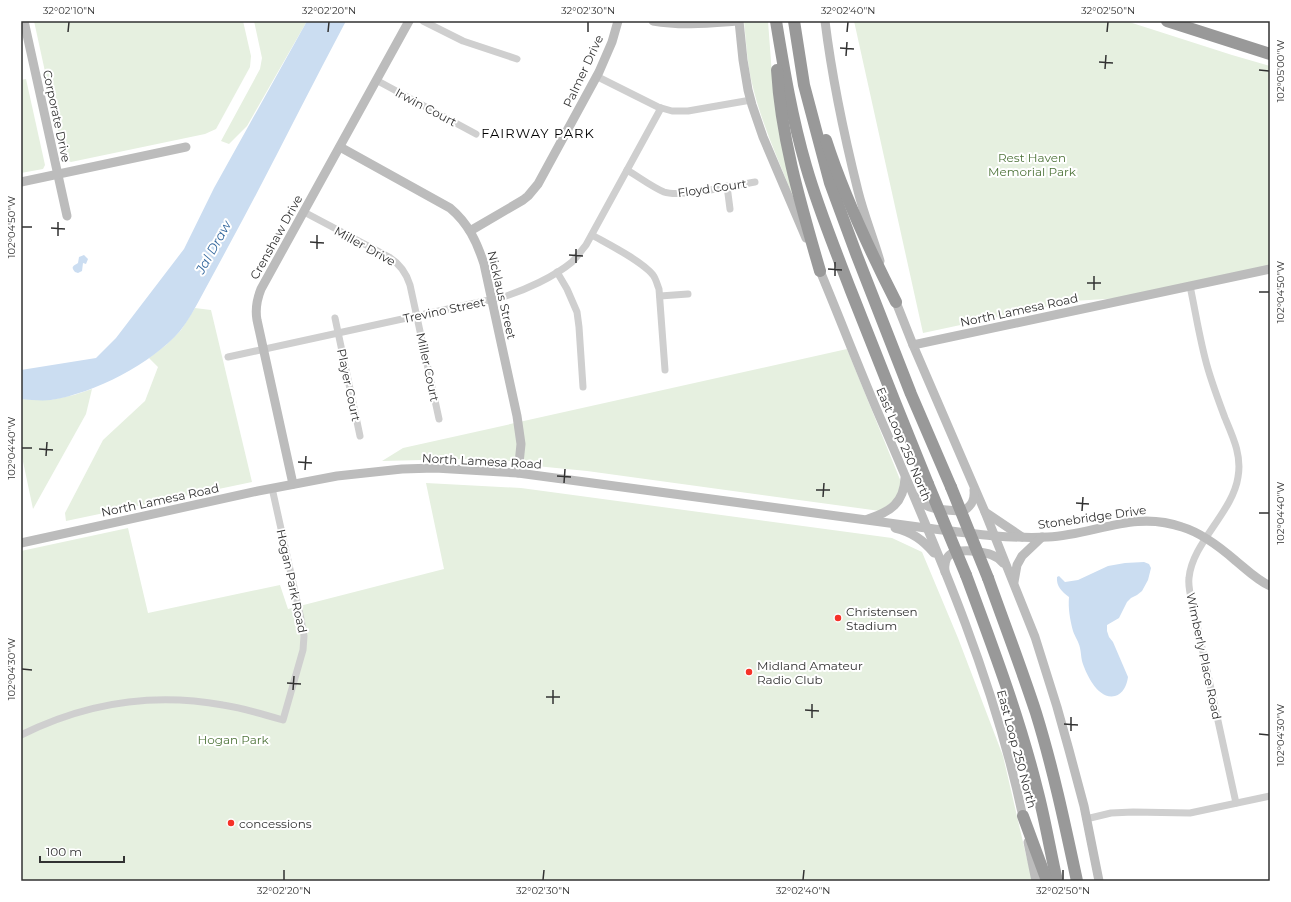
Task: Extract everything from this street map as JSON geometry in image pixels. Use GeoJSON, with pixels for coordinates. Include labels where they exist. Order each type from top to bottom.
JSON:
{"type":"FeatureCollection","features":[{"type":"Feature","properties":{"kind":"highway"},"geometry":{"type":"LineString","coordinates":[[775,21],[778,84],[785,135],[795,181],[820,271]]}},
{"type":"Feature","properties":{"kind":"highway"},"geometry":{"type":"LineString","coordinates":[[775,21],[793,114],[805,164],[817,202],[887,382],[966,575],[1004,678],[1037,789],[1057,881]]}},
{"type":"Feature","properties":{"kind":"highway"},"geometry":{"type":"LineString","coordinates":[[795,21],[810,86],[829,150],[862,234],[896,302]]}},
{"type":"Feature","properties":{"kind":"highway"},"geometry":{"type":"LineString","coordinates":[[795,21],[804,85],[830,182],[856,256],[911,394],[988,578],[1019,663],[1036,714],[1052,770],[1077,881]]}},
{"type":"Feature","properties":{"kind":"highway"},"geometry":{"type":"LineString","coordinates":[[1167,21],[1270,54]]}},
{"type":"Feature","properties":{"kind":"highway"},"geometry":{"type":"LineString","coordinates":[[1023,816],[1047,881]]}},
{"type":"Feature","properties":{"kind":"main road","name":"Corporate Drive"},"geometry":{"type":"LineString","coordinates":[[24,21],[67,216]]}},
{"type":"Feature","properties":{"kind":"main road","name":"Crenshaw Drive"},"geometry":{"type":"LineString","coordinates":[[293,484],[256,316],[258,297],[409,21]]}},
{"type":"Feature","properties":{"kind":"main road","name":"Palmer Drive"},"geometry":{"type":"LineString","coordinates":[[470,231],[523,200],[542,178],[596,76],[612,42],[618,21]]}},
{"type":"Feature","properties":{"kind":"main road"},"geometry":{"type":"LineString","coordinates":[[653,21],[668,24],[739,21]]}},
{"type":"Feature","properties":{"kind":"main road","name":"East Loop 250 North"},"geometry":{"type":"LineString","coordinates":[[739,21],[748,90],[763,137],[820,271],[853,354],[906,476],[969,635],[1008,755],[1023,816],[1036,881]]}},
{"type":"Feature","properties":{"kind":"main road"},"geometry":{"type":"LineString","coordinates":[[825,21],[840,114],[852,169],[867,223],[913,345],[985,512],[1035,637],[1070,750],[1099,881]]}},
{"type":"Feature","properties":{"kind":"main road"},"geometry":{"type":"LineString","coordinates":[[21,182],[186,147]]}},
{"type":"Feature","properties":{"kind":"main road","name":"Nicklaus Street"},"geometry":{"type":"LineString","coordinates":[[340,147],[450,208],[459,215],[470,231],[480,253],[517,416],[520,444],[518,473]]}},
{"type":"Feature","properties":{"kind":"main road","name":"North Lamesa Road"},"geometry":{"type":"LineString","coordinates":[[913,345],[1270,269]]}},
{"type":"Feature","properties":{"kind":"main road","name":"North Lamesa Road"},"geometry":{"type":"LineString","coordinates":[[21,542],[272,488],[337,476],[402,469],[435,468],[518,473],[994,536]]}},
{"type":"Feature","properties":{"kind":"main road"},"geometry":{"type":"LineString","coordinates":[[906,476],[917,500],[929,507],[963,511],[973,502],[974,487]]}},
{"type":"Feature","properties":{"kind":"main road"},"geometry":{"type":"LineString","coordinates":[[865,520],[886,512],[894,506],[901,498],[904,491],[906,476]]}},
{"type":"Feature","properties":{"kind":"main road"},"geometry":{"type":"LineString","coordinates":[[985,512],[1022,537]]}},
{"type":"Feature","properties":{"kind":"main road"},"geometry":{"type":"LineString","coordinates":[[865,520],[900,529],[919,538],[927,545],[942,566]]}},
{"type":"Feature","properties":{"kind":"main road","name":"Stonebridge Drive"},"geometry":{"type":"LineString","coordinates":[[994,536],[1042,538],[1067,535],[1109,525],[1147,520],[1171,523],[1196,532],[1235,560],[1252,575],[1270,586]]}},
{"type":"Feature","properties":{"kind":"main road"},"geometry":{"type":"LineString","coordinates":[[1014,584],[1017,565],[1022,556],[1042,538]]}},
{"type":"Feature","properties":{"kind":"main road"},"geometry":{"type":"LineString","coordinates":[[950,586],[945,573],[945,560],[951,553],[960,550],[996,556],[1009,573]]}},
{"type":"Feature","properties":{"kind":"street"},"geometry":{"type":"LineString","coordinates":[[423,21],[469,43],[517,59]]}},
{"type":"Feature","properties":{"kind":"street"},"geometry":{"type":"LineString","coordinates":[[596,76],[661,108],[672,111],[685,111],[751,100]]}},
{"type":"Feature","properties":{"kind":"street","name":"Irwin Court"},"geometry":{"type":"LineString","coordinates":[[376,80],[476,134]]}},
{"type":"Feature","properties":{"kind":"street","name":"Trevino Street"},"geometry":{"type":"LineString","coordinates":[[228,357],[491,300],[521,291],[557,272],[572,262],[579,255],[661,108]]}},
{"type":"Feature","properties":{"kind":"street","name":"Floyd Court"},"geometry":{"type":"LineString","coordinates":[[627,170],[661,190],[670,193],[684,194],[755,182]]}},
{"type":"Feature","properties":{"kind":"street"},"geometry":{"type":"LineString","coordinates":[[727,186],[730,209]]}},
{"type":"Feature","properties":{"kind":"street","name":"Miller Drive"},"geometry":{"type":"LineString","coordinates":[[304,212],[396,262],[401,267],[408,279],[417,316]]}},
{"type":"Feature","properties":{"kind":"street"},"geometry":{"type":"LineString","coordinates":[[592,234],[645,267],[655,278],[660,296],[665,370]]}},
{"type":"Feature","properties":{"kind":"street"},"geometry":{"type":"LineString","coordinates":[[557,272],[567,289],[577,312],[583,387]]}},
{"type":"Feature","properties":{"kind":"street","name":"Wimberly Place Road"},"geometry":{"type":"LineString","coordinates":[[1190,286],[1208,368],[1238,452],[1239,476],[1235,490],[1199,550],[1189,576],[1190,590],[1236,803]]}},
{"type":"Feature","properties":{"kind":"street"},"geometry":{"type":"LineString","coordinates":[[660,296],[688,294]]}},
{"type":"Feature","properties":{"kind":"street","name":"Miller Court"},"geometry":{"type":"LineString","coordinates":[[417,316],[439,418]]}},
{"type":"Feature","properties":{"kind":"street","name":"Player Court"},"geometry":{"type":"LineString","coordinates":[[335,318],[360,436]]}},
{"type":"Feature","properties":{"kind":"street","name":"Hogan Park Road"},"geometry":{"type":"LineString","coordinates":[[21,735],[69,714],[112,704],[141,700],[173,700],[221,704],[283,720],[303,650],[304,636],[272,488]]}},
{"type":"Feature","properties":{"kind":"street"},"geometry":{"type":"LineString","coordinates":[[1086,819],[1111,813],[1190,813],[1270,796]]}},
{"type":"Feature","properties":{"kind":"green space"},"geometry":{"type":"Polygon","coordinates":[[[34,21],[243,21],[251,56],[250,67],[216,129],[205,134],[71,162],[64,159],[34,21]]]}},
{"type":"Feature","properties":{"kind":"green space"},"geometry":{"type":"Polygon","coordinates":[[[254,21],[307,21],[247,126],[229,144],[221,141],[260,69],[262,58],[254,21]]]}},
{"type":"Feature","properties":{"kind":"green space"},"geometry":{"type":"Polygon","coordinates":[[[744,21],[768,21],[772,75],[795,201],[759,110],[748,65],[744,21]]]}},
{"type":"Feature","properties":{"kind":"green space","name":"Rest Haven Memorial Park"},"geometry":{"type":"Polygon","coordinates":[[[854,21],[1126,21],[1270,66],[1270,265],[1121,298],[1073,301],[923,333],[854,21]]]}},
{"type":"Feature","properties":{"kind":"green space"},"geometry":{"type":"Polygon","coordinates":[[[26,79],[45,165],[43,169],[21,173],[21,80],[26,79]]]}},
{"type":"Feature","properties":{"kind":"green space"},"geometry":{"type":"Polygon","coordinates":[[[195,308],[211,310],[252,482],[66,521],[65,513],[103,440],[145,401],[158,367],[149,358],[166,345],[181,330],[195,308]]]}},
{"type":"Feature","properties":{"kind":"green space"},"geometry":{"type":"Polygon","coordinates":[[[847,349],[901,482],[897,498],[880,511],[587,471],[536,466],[513,461],[464,459],[382,461],[403,448],[847,349]]]}},
{"type":"Feature","properties":{"kind":"green space"},"geometry":{"type":"Polygon","coordinates":[[[92,389],[86,414],[33,509],[21,452],[21,399],[50,400],[74,395],[92,389]]]}},
{"type":"Feature","properties":{"kind":"green space","name":"Hogan Park"},"geometry":{"type":"Polygon","coordinates":[[[426,483],[521,488],[892,538],[922,552],[958,638],[1003,756],[1033,881],[21,881],[21,551],[128,528],[148,613],[280,585],[288,609],[444,569],[426,483]]]}},
{"type":"Feature","properties":{"kind":"water","name":"Jal Draw"},"geometry":{"type":"Polygon","coordinates":[[[307,21],[346,21],[243,219],[189,319],[180,331],[154,355],[104,384],[86,391],[51,400],[21,399],[21,370],[96,358],[116,338],[184,249],[214,188],[307,21]]]}},
{"type":"Feature","properties":{"kind":"water"},"geometry":{"type":"Polygon","coordinates":[[[84,255],[88,259],[86,264],[83,263],[82,271],[78,273],[75,272],[73,266],[78,263],[79,257],[84,255]]]}},
{"type":"Feature","properties":{"kind":"water"},"geometry":{"type":"Polygon","coordinates":[[[1144,562],[1149,564],[1151,568],[1148,580],[1142,591],[1127,602],[1119,618],[1107,625],[1109,637],[1113,642],[1128,677],[1126,686],[1118,695],[1109,696],[1098,690],[1086,673],[1072,627],[1069,610],[1069,597],[1057,583],[1057,577],[1059,576],[1065,582],[1078,580],[1108,566],[1144,562]]]}},
{"type":"Feature","properties":{"kind":"place","name":"Christensen Stadium"},"geometry":{"type":"Point","coordinates":[838,618]}},
{"type":"Feature","properties":{"kind":"place","name":"Midland Amateur Radio Club"},"geometry":{"type":"Point","coordinates":[749,672]}},
{"type":"Feature","properties":{"kind":"place","name":"concessions"},"geometry":{"type":"Point","coordinates":[231,823]}},
{"type":"Feature","properties":{"kind":"district","name":"FAIRWAY PARK"},"geometry":{"type":"Point","coordinates":[538,133]}}]}
